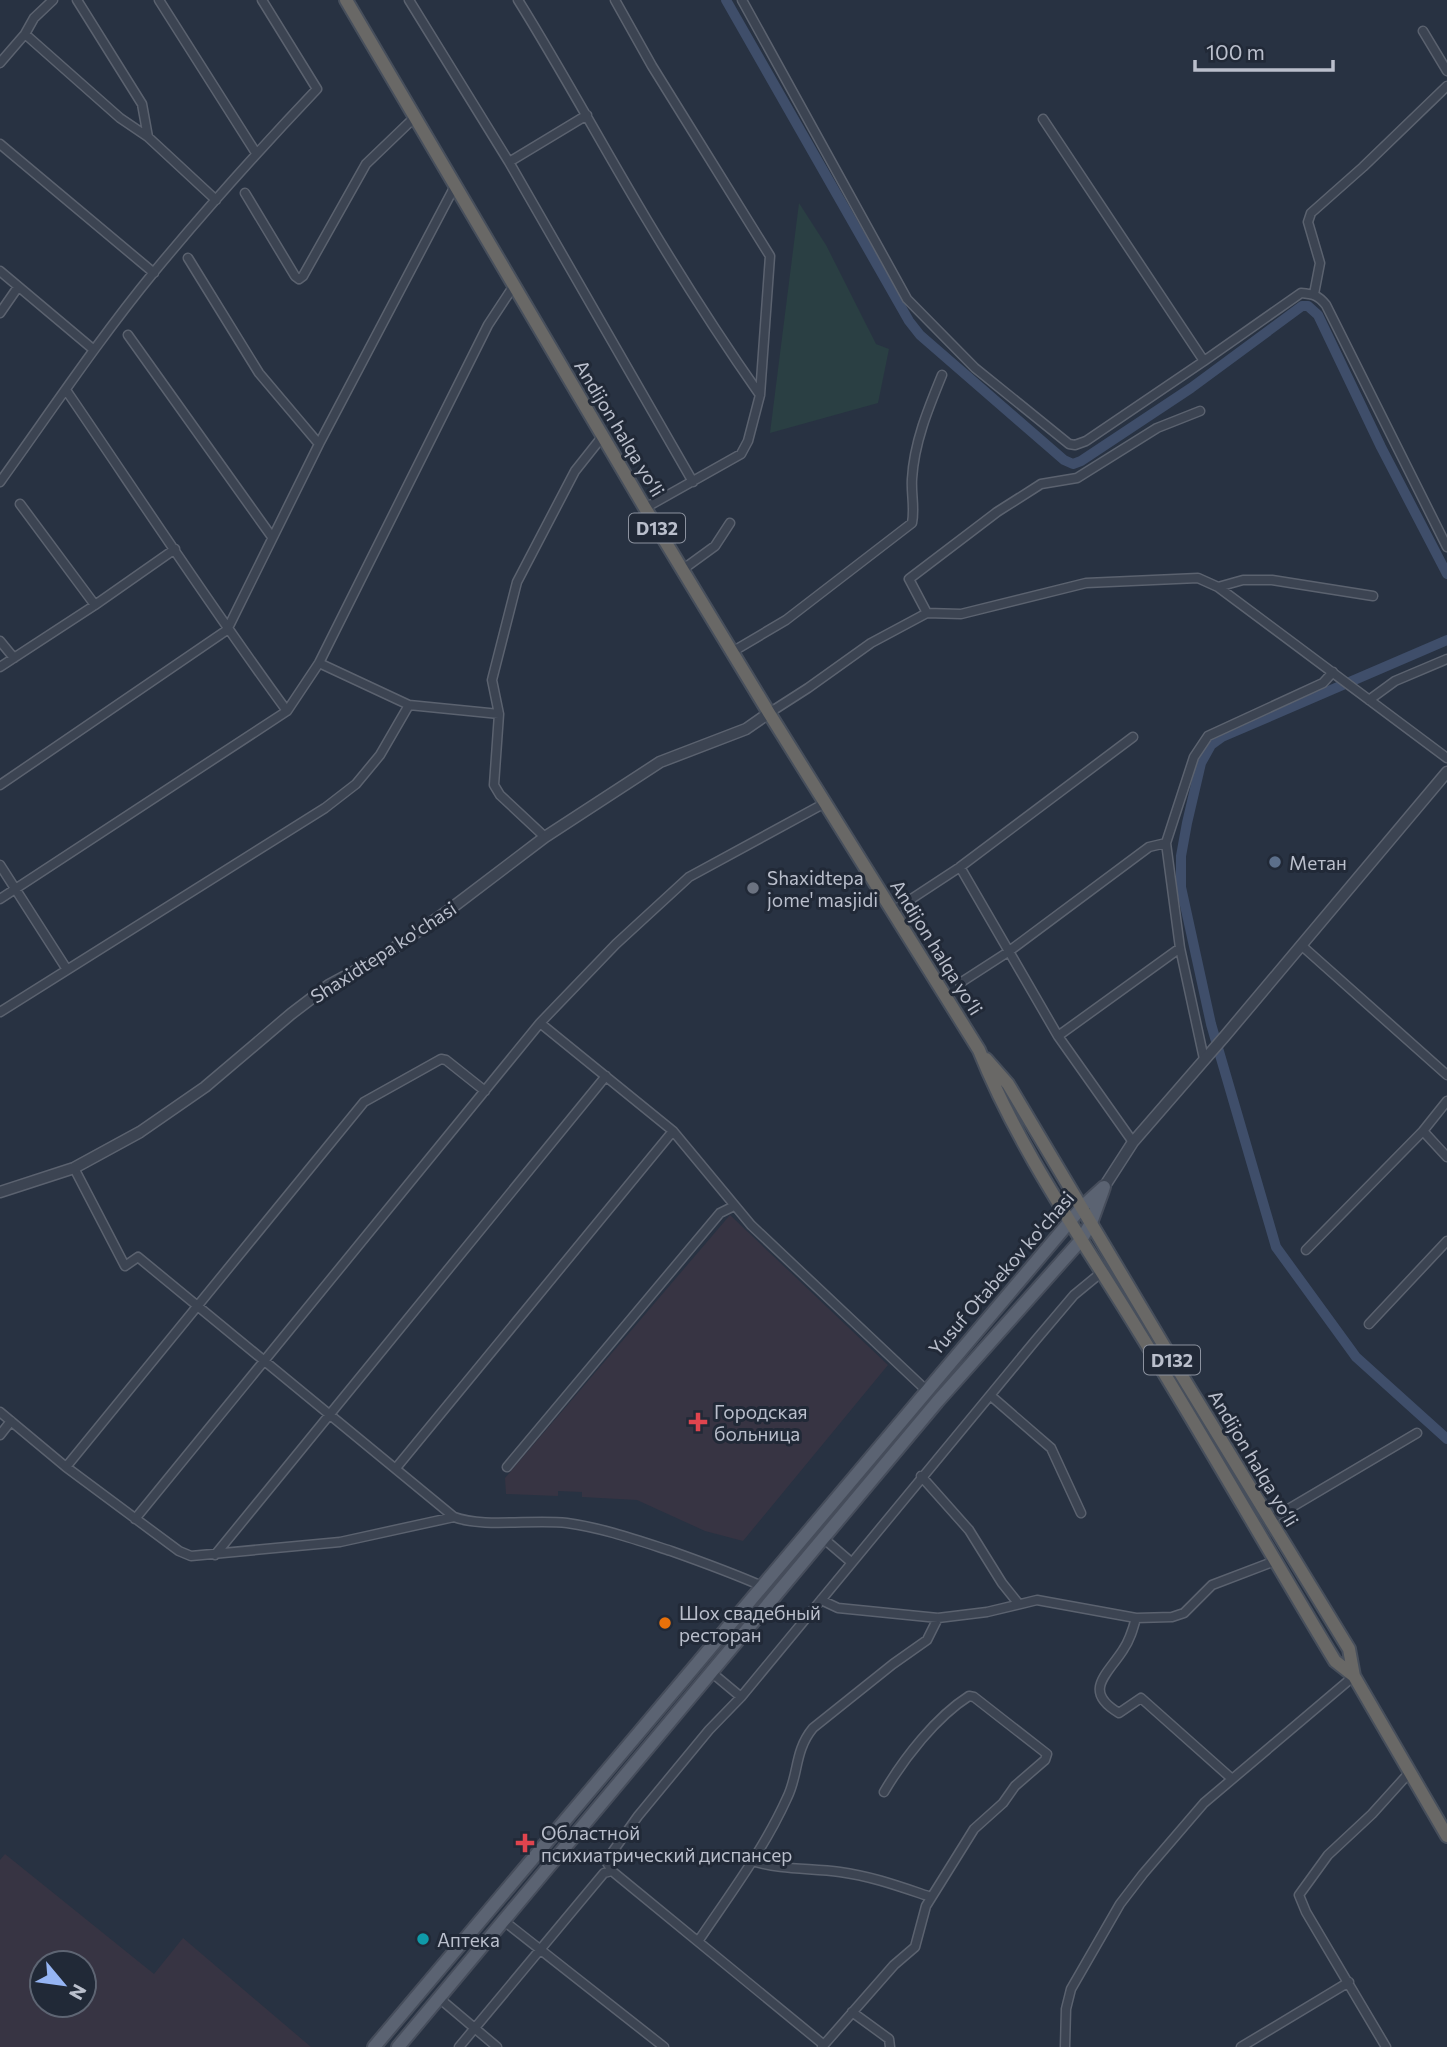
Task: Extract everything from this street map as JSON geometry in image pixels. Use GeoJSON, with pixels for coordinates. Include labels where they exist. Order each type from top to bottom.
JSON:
{"type":"FeatureCollection","features":[{"type":"Feature","properties":{"kind":"highway","name":"Andijon halqa yo‘li"},"geometry":{"type":"LineString","coordinates":[[346,0],[682,570],[979,1050],[1009,1084],[1349,1649],[1354,1676],[1447,1836]]}},
{"type":"Feature","properties":{"kind":"highway","name":"Andijon halqa yo‘li"},"geometry":{"type":"LineString","coordinates":[[979,1050],[997,1097],[1081,1240],[1335,1661],[1354,1676]]}},
{"type":"Feature","properties":{"kind":"main road","name":"Yusuf Otabekov ko'chasi"},"geometry":{"type":"LineString","coordinates":[[374,2047],[926,1390],[1082,1207],[1104,1187]]}},
{"type":"Feature","properties":{"kind":"main road","name":"Yusuf Otabekov ko'chasi"},"geometry":{"type":"LineString","coordinates":[[398,2047],[937,1402],[1081,1240],[1091,1223],[1104,1187]]}},
{"type":"Feature","properties":{"kind":"street"},"geometry":{"type":"LineString","coordinates":[[0,63],[26,34],[34,19],[53,0]]}},
{"type":"Feature","properties":{"kind":"street"},"geometry":{"type":"LineString","coordinates":[[78,0],[142,104],[148,137]]}},
{"type":"Feature","properties":{"kind":"street"},"geometry":{"type":"LineString","coordinates":[[159,0],[257,153]]}},
{"type":"Feature","properties":{"kind":"street"},"geometry":{"type":"LineString","coordinates":[[0,482],[94,350],[154,272],[257,153],[317,89],[262,0]]}},
{"type":"Feature","properties":{"kind":"street"},"geometry":{"type":"LineString","coordinates":[[409,0],[509,162],[693,482]]}},
{"type":"Feature","properties":{"kind":"street"},"geometry":{"type":"LineString","coordinates":[[518,0],[646,219],[718,335],[760,395]]}},
{"type":"Feature","properties":{"kind":"street"},"geometry":{"type":"LineString","coordinates":[[615,0],[652,66],[770,256],[760,395],[748,441],[741,454],[645,508]]}},
{"type":"Feature","properties":{"kind":"street"},"geometry":{"type":"LineString","coordinates":[[742,0],[907,299],[975,368],[1069,444],[1086,441],[1301,293],[1314,294],[1326,305],[1447,547]]}},
{"type":"Feature","properties":{"kind":"street"},"geometry":{"type":"LineString","coordinates":[[1423,31],[1447,71]]}},
{"type":"Feature","properties":{"kind":"street"},"geometry":{"type":"LineString","coordinates":[[26,34],[120,118],[148,137],[216,200]]}},
{"type":"Feature","properties":{"kind":"street"},"geometry":{"type":"LineString","coordinates":[[1314,294],[1320,263],[1308,222],[1311,213],[1447,86]]}},
{"type":"Feature","properties":{"kind":"street"},"geometry":{"type":"LineString","coordinates":[[509,162],[587,115]]}},
{"type":"Feature","properties":{"kind":"street"},"geometry":{"type":"LineString","coordinates":[[245,192],[295,276],[299,278],[303,276],[366,164],[415,117]]}},
{"type":"Feature","properties":{"kind":"street"},"geometry":{"type":"LineString","coordinates":[[1043,119],[1204,361]]}},
{"type":"Feature","properties":{"kind":"street"},"geometry":{"type":"LineString","coordinates":[[0,144],[154,272]]}},
{"type":"Feature","properties":{"kind":"street"},"geometry":{"type":"LineString","coordinates":[[0,785],[227,630],[319,444],[456,184]]}},
{"type":"Feature","properties":{"kind":"street"},"geometry":{"type":"LineString","coordinates":[[188,258],[259,373],[319,444]]}},
{"type":"Feature","properties":{"kind":"street"},"geometry":{"type":"LineString","coordinates":[[0,271],[94,350]]}},
{"type":"Feature","properties":{"kind":"street"},"geometry":{"type":"LineString","coordinates":[[0,313],[19,287]]}},
{"type":"Feature","properties":{"kind":"street"},"geometry":{"type":"LineString","coordinates":[[0,899],[287,711],[319,663],[488,325],[513,287]]}},
{"type":"Feature","properties":{"kind":"street"},"geometry":{"type":"LineString","coordinates":[[128,335],[272,537]]}},
{"type":"Feature","properties":{"kind":"street"},"geometry":{"type":"LineString","coordinates":[[732,652],[786,620],[912,523],[912,479],[922,425],[942,375]]}},
{"type":"Feature","properties":{"kind":"street"},"geometry":{"type":"LineString","coordinates":[[66,390],[227,630],[287,711]]}},
{"type":"Feature","properties":{"kind":"street"},"geometry":{"type":"LineString","coordinates":[[927,613],[909,579],[997,512],[1041,484],[1077,478],[1157,428],[1200,411]]}},
{"type":"Feature","properties":{"kind":"street"},"geometry":{"type":"LineString","coordinates":[[545,837],[499,795],[494,785],[499,714],[492,680],[517,582],[575,471],[603,437]]}},
{"type":"Feature","properties":{"kind":"street"},"geometry":{"type":"LineString","coordinates":[[20,504],[95,605]]}},
{"type":"Feature","properties":{"kind":"street"},"geometry":{"type":"LineString","coordinates":[[682,570],[715,547],[730,523]]}},
{"type":"Feature","properties":{"kind":"street"},"geometry":{"type":"LineString","coordinates":[[0,667],[175,549]]}},
{"type":"Feature","properties":{"kind":"street"},"geometry":{"type":"LineString","coordinates":[[769,713],[871,643],[927,613],[961,614],[1086,583],[1198,578],[1218,587],[1447,758]]}},
{"type":"Feature","properties":{"kind":"street"},"geometry":{"type":"LineString","coordinates":[[1218,587],[1243,580],[1272,580],[1373,596]]}},
{"type":"Feature","properties":{"kind":"street"},"geometry":{"type":"LineString","coordinates":[[0,641],[14,658]]}},
{"type":"Feature","properties":{"kind":"street"},"geometry":{"type":"LineString","coordinates":[[1365,698],[1395,681],[1447,659]]}},
{"type":"Feature","properties":{"kind":"street"},"geometry":{"type":"LineString","coordinates":[[319,663],[409,705],[499,714]]}},
{"type":"Feature","properties":{"kind":"street"},"geometry":{"type":"LineString","coordinates":[[1206,1056],[1180,948],[1166,843],[1194,757],[1208,736],[1336,675]]}},
{"type":"Feature","properties":{"kind":"street"},"geometry":{"type":"LineString","coordinates":[[0,1012],[66,968],[326,808],[356,784],[380,755],[409,705]]}},
{"type":"Feature","properties":{"kind":"street","name":"Shaxidtepa ko'chasi"},"geometry":{"type":"LineString","coordinates":[[0,1192],[74,1168],[140,1132],[205,1087],[329,985],[381,957],[449,910],[545,837],[660,762],[746,729],[769,713]]}},
{"type":"Feature","properties":{"kind":"street"},"geometry":{"type":"LineString","coordinates":[[893,911],[960,867],[1133,737]]}},
{"type":"Feature","properties":{"kind":"street"},"geometry":{"type":"LineString","coordinates":[[1104,1187],[1133,1142],[1447,772]]}},
{"type":"Feature","properties":{"kind":"street"},"geometry":{"type":"LineString","coordinates":[[135,1519],[540,1023],[616,944],[689,877],[825,803]]}},
{"type":"Feature","properties":{"kind":"street"},"geometry":{"type":"LineString","coordinates":[[960,983],[1008,952],[1149,848],[1166,843]]}},
{"type":"Feature","properties":{"kind":"street"},"geometry":{"type":"LineString","coordinates":[[0,865],[66,968]]}},
{"type":"Feature","properties":{"kind":"street"},"geometry":{"type":"LineString","coordinates":[[960,867],[1058,1036],[1133,1142]]}},
{"type":"Feature","properties":{"kind":"street"},"geometry":{"type":"LineString","coordinates":[[1301,946],[1447,1075]]}},
{"type":"Feature","properties":{"kind":"street"},"geometry":{"type":"LineString","coordinates":[[1058,1036],[1180,948]]}},
{"type":"Feature","properties":{"kind":"street"},"geometry":{"type":"LineString","coordinates":[[540,1023],[673,1131],[751,1225],[926,1390]]}},
{"type":"Feature","properties":{"kind":"street"},"geometry":{"type":"LineString","coordinates":[[66,1466],[364,1102],[441,1059],[485,1090]]}},
{"type":"Feature","properties":{"kind":"street"},"geometry":{"type":"LineString","coordinates":[[215,1555],[606,1076]]}},
{"type":"Feature","properties":{"kind":"street"},"geometry":{"type":"LineString","coordinates":[[1306,1250],[1423,1131],[1447,1101]]}},
{"type":"Feature","properties":{"kind":"street"},"geometry":{"type":"LineString","coordinates":[[396,1468],[673,1131]]}},
{"type":"Feature","properties":{"kind":"street"},"geometry":{"type":"LineString","coordinates":[[1423,1131],[1447,1157]]}},
{"type":"Feature","properties":{"kind":"street"},"geometry":{"type":"LineString","coordinates":[[74,1168],[125,1266],[138,1257],[454,1517],[468,1522],[567,1523],[622,1535],[722,1569],[762,1586]]}},
{"type":"Feature","properties":{"kind":"street"},"geometry":{"type":"LineString","coordinates":[[507,1467],[720,1213],[734,1206]]}},
{"type":"Feature","properties":{"kind":"street"},"geometry":{"type":"LineString","coordinates":[[1369,1324],[1447,1241]]}},
{"type":"Feature","properties":{"kind":"street"},"geometry":{"type":"LineString","coordinates":[[884,1792],[921,1739],[970,1696],[1047,1754],[1045,1760],[974,1829],[926,1906],[915,1947],[907,1952],[823,2046],[699,1940],[612,1871],[606,1861],[709,1730],[741,1697],[921,1476],[1074,1295],[1102,1272]]}},
{"type":"Feature","properties":{"kind":"street"},"geometry":{"type":"LineString","coordinates":[[991,1396],[1051,1448],[1082,1513]]}},
{"type":"Feature","properties":{"kind":"street"},"geometry":{"type":"LineString","coordinates":[[0,1412],[66,1466],[184,1554],[215,1555],[340,1542],[454,1517]]}},
{"type":"Feature","properties":{"kind":"street"},"geometry":{"type":"LineString","coordinates":[[0,1435],[11,1421]]}},
{"type":"Feature","properties":{"kind":"street"},"geometry":{"type":"LineString","coordinates":[[1270,1520],[1417,1433]]}},
{"type":"Feature","properties":{"kind":"street"},"geometry":{"type":"LineString","coordinates":[[921,1476],[969,1530],[1002,1583],[1018,1603]]}},
{"type":"Feature","properties":{"kind":"street"},"geometry":{"type":"LineString","coordinates":[[823,1538],[851,1562]]}},
{"type":"Feature","properties":{"kind":"street"},"geometry":{"type":"LineString","coordinates":[[821,1600],[838,1608],[939,1618],[987,1612],[1037,1600],[1136,1618],[1179,1616],[1212,1585],[1275,1561]]}},
{"type":"Feature","properties":{"kind":"street"},"geometry":{"type":"LineString","coordinates":[[699,1940],[752,1861],[788,1796],[799,1751],[805,1738],[813,1728],[927,1640],[939,1618]]}},
{"type":"Feature","properties":{"kind":"street"},"geometry":{"type":"LineString","coordinates":[[1136,1618],[1123,1650],[1107,1670],[1099,1690],[1100,1697],[1119,1713],[1141,1698],[1231,1778]]}},
{"type":"Feature","properties":{"kind":"street"},"geometry":{"type":"LineString","coordinates":[[711,1672],[741,1697]]}},
{"type":"Feature","properties":{"kind":"street"},"geometry":{"type":"LineString","coordinates":[[1065,2047],[1066,2009],[1071,1989],[1120,1904],[1143,1874],[1204,1803],[1354,1676]]}},
{"type":"Feature","properties":{"kind":"street"},"geometry":{"type":"LineString","coordinates":[[1386,2047],[1306,1912],[1299,1895],[1328,1855],[1372,1814],[1409,1773]]}},
{"type":"Feature","properties":{"kind":"street"},"geometry":{"type":"LineString","coordinates":[[752,1861],[769,1866],[839,1872],[931,1897]]}},
{"type":"Feature","properties":{"kind":"street"},"geometry":{"type":"LineString","coordinates":[[459,2047],[604,1873],[612,1871]]}},
{"type":"Feature","properties":{"kind":"street"},"geometry":{"type":"LineString","coordinates":[[505,1920],[664,2047]]}},
{"type":"Feature","properties":{"kind":"street"},"geometry":{"type":"LineString","coordinates":[[1241,2047],[1349,1982]]}},
{"type":"Feature","properties":{"kind":"street"},"geometry":{"type":"LineString","coordinates":[[439,1998],[497,2047]]}},
{"type":"Feature","properties":{"kind":"street"},"geometry":{"type":"LineString","coordinates":[[852,2012],[889,2039],[890,2047]]}},
{"type":"Feature","properties":{"kind":"shaded area","name":"Городская больница"},"geometry":{"type":"Polygon","coordinates":[[[730,1215],[888,1365],[743,1541],[705,1531],[637,1500],[582,1497],[582,1492],[558,1491],[558,1496],[506,1494],[505,1478],[730,1215]]]}},
{"type":"Feature","properties":{"kind":"shaded area"},"geometry":{"type":"Polygon","coordinates":[[[5,1854],[154,1974],[183,1938],[311,2047],[0,2047],[0,1860],[5,1854]]]}},
{"type":"Feature","properties":{"kind":"green space"},"geometry":{"type":"Polygon","coordinates":[[[799,203],[826,245],[876,344],[889,349],[878,403],[770,433],[799,203]]]}},
{"type":"Feature","properties":{"kind":"waterway"},"geometry":{"type":"LineString","coordinates":[[726,0],[909,321],[920,335],[1064,460],[1073,464],[1081,461],[1191,388],[1302,306],[1308,306],[1318,315],[1381,447],[1447,574]]}},
{"type":"Feature","properties":{"kind":"waterway"},"geometry":{"type":"LineString","coordinates":[[1447,640],[1222,737],[1211,745],[1201,763],[1181,856],[1181,887],[1211,1024],[1276,1247],[1356,1357],[1447,1439]]}},
{"type":"Feature","properties":{"kind":"place","name":"Метан"},"geometry":{"type":"Point","coordinates":[1275,862]}},
{"type":"Feature","properties":{"kind":"place","name":"Shaxidtepa jome' masjidi"},"geometry":{"type":"Point","coordinates":[753,888]}},
{"type":"Feature","properties":{"kind":"place","name":"Городская больница"},"geometry":{"type":"Point","coordinates":[698,1422]}},
{"type":"Feature","properties":{"kind":"place","name":"Шох свадебный ресторан"},"geometry":{"type":"Point","coordinates":[665,1623]}},
{"type":"Feature","properties":{"kind":"place","name":"Областной психиатрический диспансер"},"geometry":{"type":"Point","coordinates":[525,1843]}},
{"type":"Feature","properties":{"kind":"place","name":"Аптека"},"geometry":{"type":"Point","coordinates":[423,1939]}}]}
